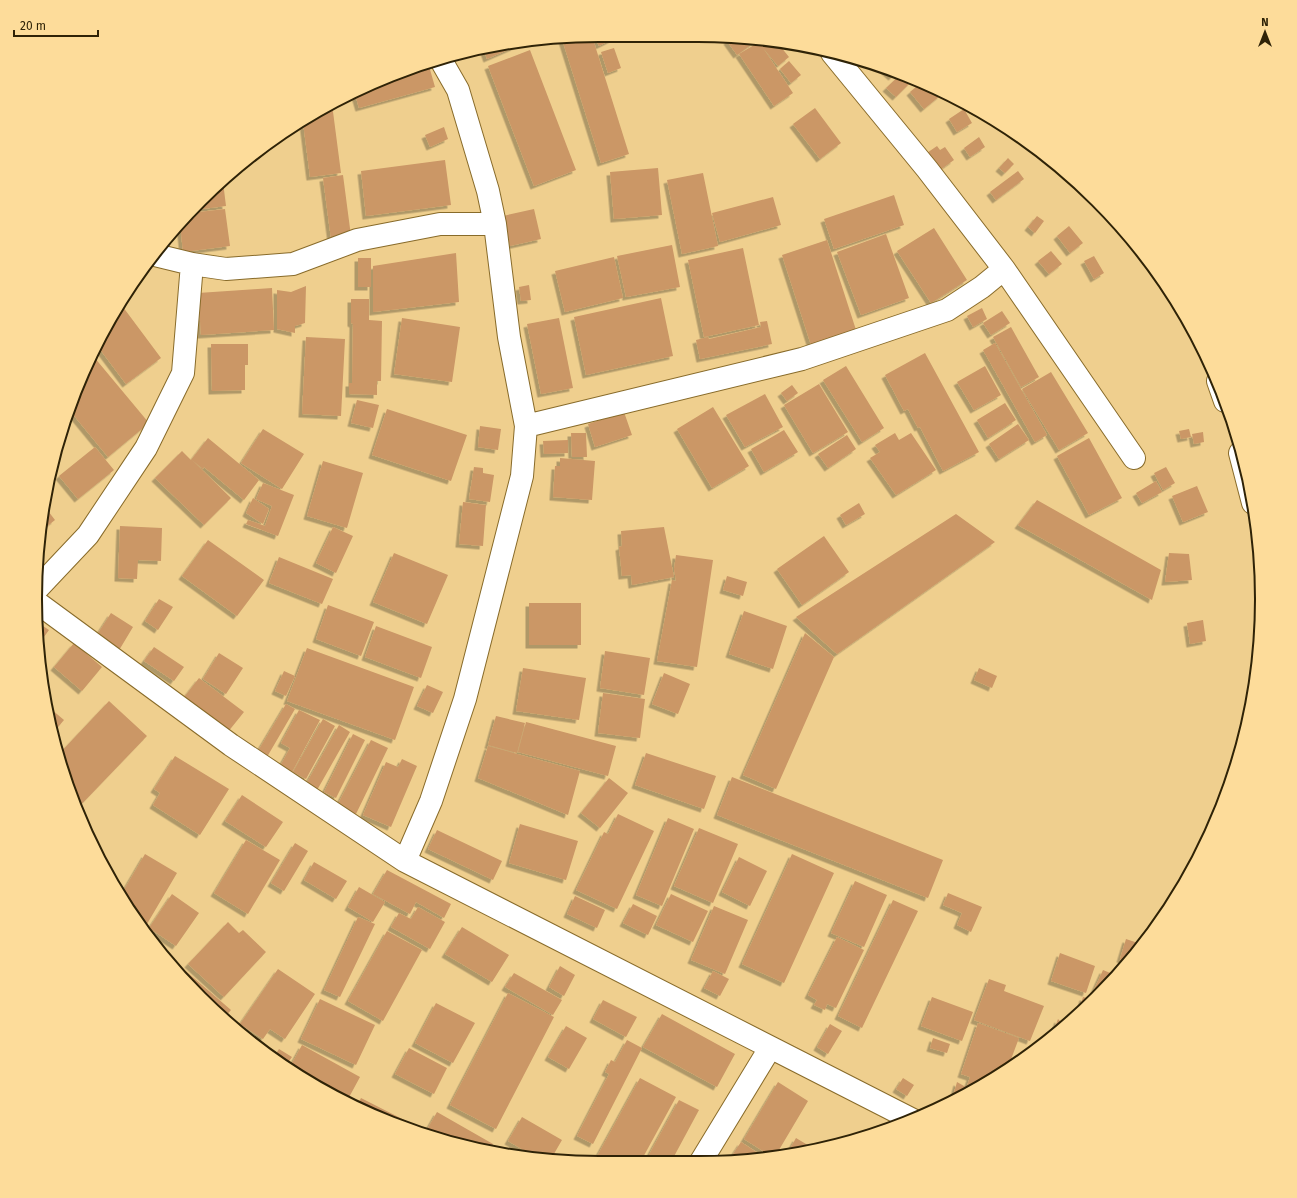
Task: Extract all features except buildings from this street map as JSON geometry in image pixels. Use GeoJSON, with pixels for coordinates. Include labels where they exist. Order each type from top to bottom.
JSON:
{"type":"FeatureCollection","features":[{"type":"Feature","properties":{"kind":"street"},"geometry":{"type":"LineString","coordinates":[[838,60],[927,169],[1004,269],[1134,458]]}},
{"type":"Feature","properties":{"kind":"street"},"geometry":{"type":"LineString","coordinates":[[405,861],[431,801],[465,699],[522,476],[526,426],[509,337],[495,224],[488,191],[458,90],[443,65]]}},
{"type":"Feature","properties":{"kind":"street"},"geometry":{"type":"LineString","coordinates":[[160,256],[192,264],[226,269],[292,264],[357,240],[440,224],[495,224]]}},
{"type":"Feature","properties":{"kind":"street"},"geometry":{"type":"LineString","coordinates":[[42,583],[88,535],[146,448],[184,373],[192,264]]}},
{"type":"Feature","properties":{"kind":"street"},"geometry":{"type":"LineString","coordinates":[[526,426],[802,359],[947,310],[982,287],[1004,269]]}},
{"type":"Feature","properties":{"kind":"street"},"geometry":{"type":"LineString","coordinates":[[42,606],[231,745],[405,861],[905,1116]]}},
{"type":"Feature","properties":{"kind":"street"},"geometry":{"type":"LineString","coordinates":[[704,1156],[770,1048]]}}]}
